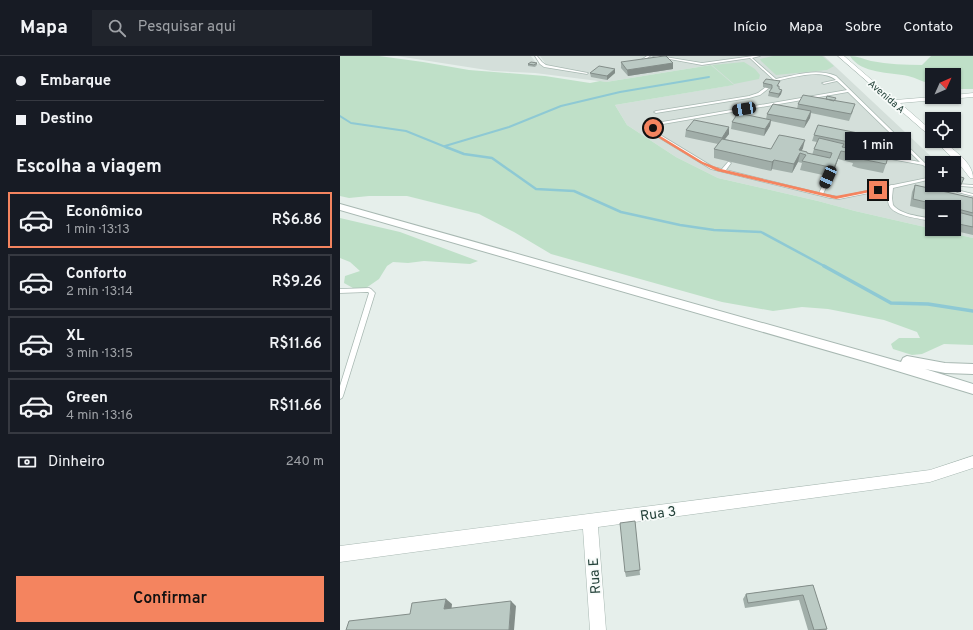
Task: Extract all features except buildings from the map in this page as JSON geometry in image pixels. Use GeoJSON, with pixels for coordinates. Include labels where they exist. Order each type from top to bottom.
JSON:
{"type":"FeatureCollection","features":[{"type":"Feature","properties":{"kind":"street","name":"Avenida A"},"geometry":{"type":"LineString","coordinates":[[842,56],[925,129]]}},
{"type":"Feature","properties":{"kind":"street"},"geometry":{"type":"LineString","coordinates":[[961,96],[973,95]]}},
{"type":"Feature","properties":{"kind":"street"},"geometry":{"type":"LineString","coordinates":[[894,102],[925,99]]}},
{"type":"Feature","properties":{"kind":"street"},"geometry":{"type":"LineString","coordinates":[[947,148],[973,176]]}},
{"type":"Feature","properties":{"kind":"street"},"geometry":{"type":"LineString","coordinates":[[954,154],[973,165]]}},
{"type":"Feature","properties":{"kind":"street"},"geometry":{"type":"LineString","coordinates":[[340,200],[897,359],[945,368],[973,369]]}},
{"type":"Feature","properties":{"kind":"street"},"geometry":{"type":"LineString","coordinates":[[340,207],[863,356],[973,389]]}},
{"type":"Feature","properties":{"kind":"street","name":"Rua 3"},"geometry":{"type":"LineString","coordinates":[[340,554],[930,476],[973,462]]}},
{"type":"Feature","properties":{"kind":"street","name":"Rua E"},"geometry":{"type":"LineString","coordinates":[[590,522],[598,630]]}},
{"type":"Feature","properties":{"kind":"lane"},"geometry":{"type":"LineString","coordinates":[[536,56],[543,65],[587,73]]}},
{"type":"Feature","properties":{"kind":"lane"},"geometry":{"type":"LineString","coordinates":[[637,65],[649,56]]}},
{"type":"Feature","properties":{"kind":"lane"},"geometry":{"type":"LineString","coordinates":[[654,56],[698,64],[759,56]]}},
{"type":"Feature","properties":{"kind":"lane"},"geometry":{"type":"LineString","coordinates":[[751,58],[775,80]]}},
{"type":"Feature","properties":{"kind":"lane"},"geometry":{"type":"LineString","coordinates":[[771,84],[775,80],[817,74],[830,75],[838,80],[924,164]]}},
{"type":"Feature","properties":{"kind":"lane"},"geometry":{"type":"LineString","coordinates":[[824,83],[838,80]]}},
{"type":"Feature","properties":{"kind":"lane"},"geometry":{"type":"LineString","coordinates":[[656,112],[749,97],[759,94],[767,88]]}},
{"type":"Feature","properties":{"kind":"lane"},"geometry":{"type":"LineString","coordinates":[[848,91],[662,124],[653,128],[653,132],[712,168],[839,198],[925,180]]}},
{"type":"Feature","properties":{"kind":"lane"},"geometry":{"type":"LineString","coordinates":[[878,155],[924,164]]}},
{"type":"Feature","properties":{"kind":"lane"},"geometry":{"type":"LineString","coordinates":[[723,171],[729,163]]}},
{"type":"Feature","properties":{"kind":"lane"},"geometry":{"type":"LineString","coordinates":[[821,194],[828,177]]}},
{"type":"Feature","properties":{"kind":"lane"},"geometry":{"type":"LineString","coordinates":[[919,181],[925,182]]}},
{"type":"Feature","properties":{"kind":"lane"},"geometry":{"type":"LineString","coordinates":[[961,185],[973,186]]}},
{"type":"Feature","properties":{"kind":"lane"},"geometry":{"type":"LineString","coordinates":[[891,186],[892,208],[902,213],[925,218]]}},
{"type":"Feature","properties":{"kind":"lane"},"geometry":{"type":"LineString","coordinates":[[961,192],[973,195]]}},
{"type":"Feature","properties":{"kind":"lane"},"geometry":{"type":"LineString","coordinates":[[340,291],[369,290],[372,293],[340,396]]}},
{"type":"Feature","properties":{"kind":"shaded area"},"geometry":{"type":"Polygon","coordinates":[[[397,56],[531,56],[537,64],[545,63],[540,56],[824,56],[931,156],[925,156],[925,192],[953,192],[965,196],[973,204],[973,238],[961,235],[961,200],[925,200],[925,227],[718,178],[676,157],[627,125],[615,105],[733,85],[711,65],[606,82],[535,73],[493,71],[397,56]]]}},
{"type":"Feature","properties":{"kind":"green space"},"geometry":{"type":"Polygon","coordinates":[[[340,56],[379,56],[469,70],[545,76],[590,83],[600,81],[606,82],[711,65],[734,85],[615,105],[627,125],[676,157],[718,178],[925,227],[925,236],[961,235],[973,238],[973,345],[944,344],[922,354],[912,355],[893,349],[891,344],[899,338],[920,338],[917,332],[884,320],[828,309],[802,307],[773,311],[722,302],[551,254],[514,232],[479,214],[407,196],[369,196],[349,198],[340,196],[340,56]]]}},
{"type":"Feature","properties":{"kind":"green space"},"geometry":{"type":"Polygon","coordinates":[[[773,56],[822,56],[834,66],[827,70],[776,75],[760,59],[773,56]]]}},
{"type":"Feature","properties":{"kind":"green space"},"geometry":{"type":"Polygon","coordinates":[[[850,56],[884,63],[922,65],[931,56],[973,56],[973,89],[961,89],[961,68],[925,68],[925,82],[908,76],[868,69],[855,62],[850,56]]]}},
{"type":"Feature","properties":{"kind":"green space"},"geometry":{"type":"Polygon","coordinates":[[[744,62],[755,69],[760,75],[759,79],[734,84],[712,65],[744,62]]]}},
{"type":"Feature","properties":{"kind":"green space"},"geometry":{"type":"Polygon","coordinates":[[[340,218],[400,232],[478,261],[470,264],[424,261],[408,263],[393,262],[387,266],[379,279],[366,288],[353,288],[344,283],[345,276],[360,271],[350,262],[340,258],[340,218]]]}},
{"type":"Feature","properties":{"kind":"waterway"},"geometry":{"type":"LineString","coordinates":[[445,146],[509,127],[561,106],[620,92],[709,77]]}},
{"type":"Feature","properties":{"kind":"waterway"},"geometry":{"type":"LineString","coordinates":[[340,116],[351,123],[406,131],[448,148]]}},
{"type":"Feature","properties":{"kind":"waterway"},"geometry":{"type":"LineString","coordinates":[[446,147],[464,154],[492,158],[536,189],[574,191],[621,212],[680,225],[714,230],[761,232],[826,267]]}},
{"type":"Feature","properties":{"kind":"waterway"},"geometry":{"type":"LineString","coordinates":[[824,266],[891,303],[928,304],[973,311]]}},
{"type":"Feature","properties":{"kind":"route"},"geometry":{"type":"LineString","coordinates":[[653,128],[652,130],[656,134],[701,162],[719,170],[836,198],[878,190]]}}]}
